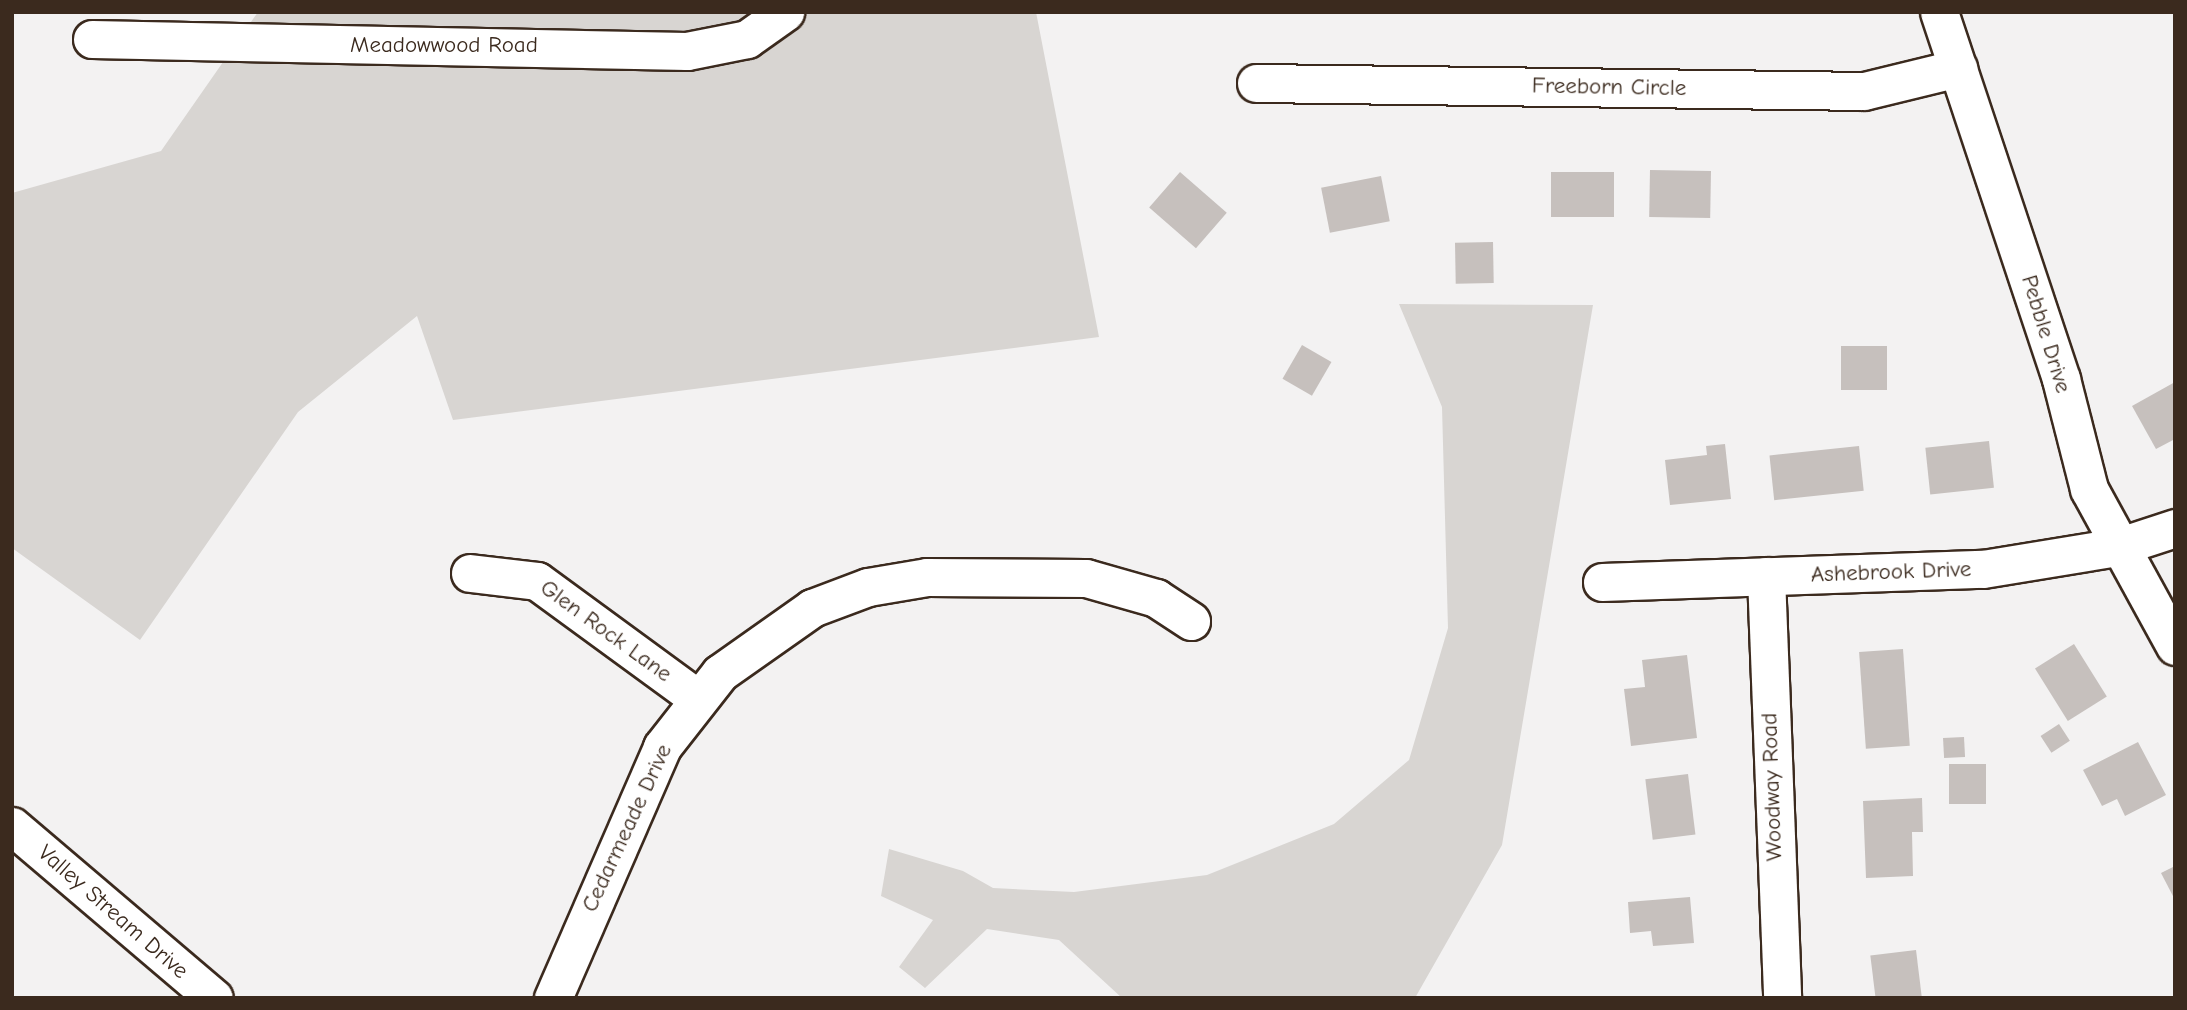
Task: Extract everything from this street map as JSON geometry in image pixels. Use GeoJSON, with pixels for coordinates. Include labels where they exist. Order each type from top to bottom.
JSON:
{"type":"FeatureCollection","features":[{"type":"Feature","properties":{"kind":"street","name":"Meadowwood Road"},"geometry":{"type":"LineString","coordinates":[[92,40],[687,51],[747,39],[785,12]]}},
{"type":"Feature","properties":{"kind":"street","name":"Pebble Drive"},"geometry":{"type":"LineString","coordinates":[[1939,12],[2061,379],[2089,489],[2117,547],[2175,646]]}},
{"type":"Feature","properties":{"kind":"street","name":"Freeborn Circle"},"geometry":{"type":"LineString","coordinates":[[1256,83],[1864,91],[1958,68]]}},
{"type":"Feature","properties":{"kind":"street","name":"Ashebrook Drive"},"geometry":{"type":"LineString","coordinates":[[1602,582],[1983,569],[2117,547],[2175,527]]}},
{"type":"Feature","properties":{"kind":"street","name":"Glen Rock Lane"},"geometry":{"type":"LineString","coordinates":[[470,573],[537,580],[697,698]]}},
{"type":"Feature","properties":{"kind":"street","name":"Woodway Road"},"geometry":{"type":"LineString","coordinates":[[1766,576],[1783,998]]}},
{"type":"Feature","properties":{"kind":"street","name":"Cedarmeade Drive"},"geometry":{"type":"LineString","coordinates":[[553,998],[662,747],[697,698],[760,640],[812,608],[868,587],[927,577],[1086,578],[1156,598],[1191,621]]}},
{"type":"Feature","properties":{"kind":"street","name":"Valley Stream Drive"},"geometry":{"type":"LineString","coordinates":[[12,826],[214,998]]}},
{"type":"Feature","properties":{"kind":"shaded area"},"geometry":{"type":"Polygon","coordinates":[[[258,12],[1036,12],[1099,337],[453,420],[417,316],[298,412],[140,640],[12,548],[12,193],[161,151],[258,12]]]}},
{"type":"Feature","properties":{"kind":"shaded area"},"geometry":{"type":"Polygon","coordinates":[[[1399,304],[1593,305],[1502,845],[1415,998],[1122,998],[1059,940],[987,929],[925,988],[899,967],[933,920],[881,896],[889,849],[963,871],[993,888],[1074,892],[1207,875],[1334,824],[1409,760],[1448,628],[1442,407],[1399,304]]]}},
{"type":"Feature","properties":{"kind":"building"},"geometry":{"type":"Polygon","coordinates":[[[1650,170],[1711,171],[1710,218],[1649,217],[1650,170]]]}},
{"type":"Feature","properties":{"kind":"building"},"geometry":{"type":"Polygon","coordinates":[[[1180,172],[1227,213],[1196,248],[1149,207],[1180,172]]]}},
{"type":"Feature","properties":{"kind":"building"},"geometry":{"type":"Polygon","coordinates":[[[1551,172],[1614,172],[1614,217],[1551,217],[1551,172]]]}},
{"type":"Feature","properties":{"kind":"building"},"geometry":{"type":"Polygon","coordinates":[[[1381,176],[1390,221],[1330,233],[1321,188],[1381,176]]]}},
{"type":"Feature","properties":{"kind":"building"},"geometry":{"type":"Polygon","coordinates":[[[1493,242],[1494,283],[1456,284],[1455,243],[1493,242]]]}},
{"type":"Feature","properties":{"kind":"building"},"geometry":{"type":"Polygon","coordinates":[[[1302,345],[1331,362],[1312,396],[1282,379],[1302,345]]]}},
{"type":"Feature","properties":{"kind":"building"},"geometry":{"type":"Polygon","coordinates":[[[1841,346],[1887,346],[1887,390],[1841,390],[1841,346]]]}},
{"type":"Feature","properties":{"kind":"building"},"geometry":{"type":"Polygon","coordinates":[[[2175,382],[2175,439],[2156,449],[2132,406],[2175,382]]]}},
{"type":"Feature","properties":{"kind":"building"},"geometry":{"type":"Polygon","coordinates":[[[1989,441],[1994,488],[1930,494],[1925,448],[1989,441]]]}},
{"type":"Feature","properties":{"kind":"building"},"geometry":{"type":"Polygon","coordinates":[[[1725,444],[1731,499],[1670,505],[1665,460],[1707,455],[1706,446],[1725,444]]]}},
{"type":"Feature","properties":{"kind":"building"},"geometry":{"type":"Polygon","coordinates":[[[1859,446],[1864,491],[1774,500],[1769,455],[1859,446]]]}},
{"type":"Feature","properties":{"kind":"building"},"geometry":{"type":"Polygon","coordinates":[[[2074,644],[2107,697],[2068,721],[2035,668],[2074,644]]]}},
{"type":"Feature","properties":{"kind":"building"},"geometry":{"type":"Polygon","coordinates":[[[1903,649],[1910,746],[1866,749],[1859,652],[1903,649]]]}},
{"type":"Feature","properties":{"kind":"building"},"geometry":{"type":"Polygon","coordinates":[[[1687,655],[1697,738],[1631,746],[1624,689],[1645,687],[1642,660],[1687,655]]]}},
{"type":"Feature","properties":{"kind":"building"},"geometry":{"type":"Polygon","coordinates":[[[2059,724],[2070,741],[2051,753],[2041,736],[2059,724]]]}},
{"type":"Feature","properties":{"kind":"building"},"geometry":{"type":"Polygon","coordinates":[[[1964,737],[1965,757],[1944,758],[1943,738],[1964,737]]]}},
{"type":"Feature","properties":{"kind":"building"},"geometry":{"type":"Polygon","coordinates":[[[2138,742],[2166,795],[2125,816],[2117,799],[2102,806],[2083,770],[2138,742]]]}},
{"type":"Feature","properties":{"kind":"building"},"geometry":{"type":"Polygon","coordinates":[[[1949,764],[1986,764],[1986,804],[1949,804],[1949,764]]]}},
{"type":"Feature","properties":{"kind":"building"},"geometry":{"type":"Polygon","coordinates":[[[1688,774],[1695,835],[1653,840],[1645,779],[1688,774]]]}},
{"type":"Feature","properties":{"kind":"building"},"geometry":{"type":"Polygon","coordinates":[[[1922,798],[1923,832],[1912,832],[1913,876],[1866,878],[1863,801],[1922,798]]]}},
{"type":"Feature","properties":{"kind":"building"},"geometry":{"type":"Polygon","coordinates":[[[2175,866],[2175,900],[2161,873],[2175,866]]]}},
{"type":"Feature","properties":{"kind":"building"},"geometry":{"type":"Polygon","coordinates":[[[1690,897],[1694,943],[1653,946],[1651,931],[1630,933],[1628,902],[1690,897]]]}},
{"type":"Feature","properties":{"kind":"building"},"geometry":{"type":"Polygon","coordinates":[[[1916,950],[1922,998],[1876,998],[1870,956],[1916,950]]]}}]}
